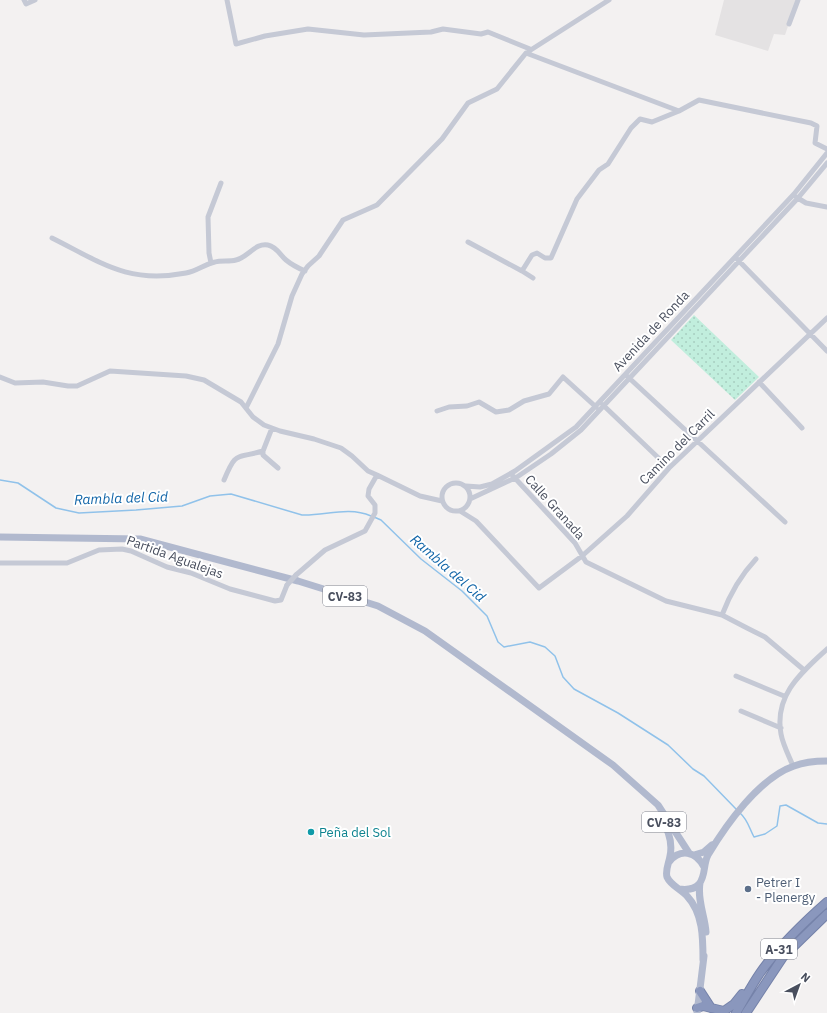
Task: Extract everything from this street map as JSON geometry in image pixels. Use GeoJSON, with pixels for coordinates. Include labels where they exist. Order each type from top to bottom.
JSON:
{"type":"FeatureCollection","features":[{"type":"Feature","properties":{"kind":"highway","name":"A-31"},"geometry":{"type":"LineString","coordinates":[[736,1013],[759,974],[800,925],[827,902]]}},
{"type":"Feature","properties":{"kind":"highway","name":"A-31"},"geometry":{"type":"LineString","coordinates":[[746,1013],[783,957],[827,914]]}},
{"type":"Feature","properties":{"kind":"highway"},"geometry":{"type":"LineString","coordinates":[[697,1011],[702,1006],[724,1011],[729,1009],[759,974]]}},
{"type":"Feature","properties":{"kind":"highway"},"geometry":{"type":"LineString","coordinates":[[700,991],[711,1008]]}},
{"type":"Feature","properties":{"kind":"main road","name":"CV-83"},"geometry":{"type":"LineString","coordinates":[[0,536],[140,539],[298,581],[378,606],[425,631],[614,765],[640,787],[661,810],[683,846],[704,866],[704,875],[700,883],[699,897],[706,932],[697,1011]]}},
{"type":"Feature","properties":{"kind":"main road"},"geometry":{"type":"LineString","coordinates":[[704,866],[725,830],[749,800],[777,774],[793,766],[806,762],[827,762]]}},
{"type":"Feature","properties":{"kind":"main road","name":"CV-83"},"geometry":{"type":"LineString","coordinates":[[640,787],[667,827],[670,840],[669,862],[667,867],[668,878],[674,887],[680,889],[694,906],[699,918],[702,933],[703,960]]}},
{"type":"Feature","properties":{"kind":"main road"},"geometry":{"type":"LineString","coordinates":[[669,862],[678,854],[704,852],[718,840]]}},
{"type":"Feature","properties":{"kind":"main road"},"geometry":{"type":"LineString","coordinates":[[680,889],[690,889],[700,883]]}},
{"type":"Feature","properties":{"kind":"street"},"geometry":{"type":"LineString","coordinates":[[24,0],[26,4],[36,0]]}},
{"type":"Feature","properties":{"kind":"street"},"geometry":{"type":"LineString","coordinates":[[227,0],[236,44],[265,36],[308,29],[364,35],[431,32],[443,29],[481,34],[488,32],[528,51],[679,111]]}},
{"type":"Feature","properties":{"kind":"street"},"geometry":{"type":"LineString","coordinates":[[246,408],[278,344],[292,296],[304,271],[319,256],[343,220],[377,205],[442,139],[468,103],[497,89],[528,51],[609,0]]}},
{"type":"Feature","properties":{"kind":"street"},"geometry":{"type":"LineString","coordinates":[[789,24],[798,0]]}},
{"type":"Feature","properties":{"kind":"street"},"geometry":{"type":"LineString","coordinates":[[522,271],[534,253],[548,259],[551,258],[577,199],[599,170],[608,164],[631,128],[640,119],[652,122],[679,111],[699,100],[811,123],[817,126],[815,143],[827,149]]}},
{"type":"Feature","properties":{"kind":"street","name":"Avenida de Ronda"},"geometry":{"type":"LineString","coordinates":[[796,196],[827,153]]}},
{"type":"Feature","properties":{"kind":"street","name":"Avenida de Ronda"},"geometry":{"type":"LineString","coordinates":[[466,486],[480,487],[492,484],[511,473],[576,427],[628,377],[827,163]]}},
{"type":"Feature","properties":{"kind":"street"},"geometry":{"type":"LineString","coordinates":[[211,264],[209,253],[208,217],[221,183]]}},
{"type":"Feature","properties":{"kind":"street"},"geometry":{"type":"LineString","coordinates":[[796,196],[806,203],[827,207]]}},
{"type":"Feature","properties":{"kind":"street"},"geometry":{"type":"LineString","coordinates":[[52,238],[114,269],[135,275],[153,277],[187,273],[211,264],[239,260],[259,246],[265,244],[275,248],[285,259],[304,271]]}},
{"type":"Feature","properties":{"kind":"street"},"geometry":{"type":"LineString","coordinates":[[468,242],[533,278]]}},
{"type":"Feature","properties":{"kind":"street"},"geometry":{"type":"LineString","coordinates":[[737,259],[827,351]]}},
{"type":"Feature","properties":{"kind":"street","name":"Camino del Carril"},"geometry":{"type":"LineString","coordinates":[[476,521],[539,588],[582,556],[627,516],[669,468],[827,318]]}},
{"type":"Feature","properties":{"kind":"street"},"geometry":{"type":"LineString","coordinates":[[0,377],[16,382],[43,382],[68,386],[77,386],[110,371],[186,376],[204,380],[242,402],[253,417],[264,425],[341,448],[368,471],[420,496],[442,501],[451,510],[460,511],[476,521]]}},
{"type":"Feature","properties":{"kind":"street"},"geometry":{"type":"LineString","coordinates":[[437,411],[449,407],[467,406],[479,402],[496,412],[509,410],[524,401],[549,394],[563,377],[600,405],[669,468]]}},
{"type":"Feature","properties":{"kind":"street"},"geometry":{"type":"LineString","coordinates":[[628,377],[785,522]]}},
{"type":"Feature","properties":{"kind":"street"},"geometry":{"type":"LineString","coordinates":[[759,382],[802,428]]}},
{"type":"Feature","properties":{"kind":"street","name":"Avenida de Ronda"},"geometry":{"type":"LineString","coordinates":[[470,499],[514,478],[551,454],[581,430],[600,405]]}},
{"type":"Feature","properties":{"kind":"street"},"geometry":{"type":"LineString","coordinates":[[272,428],[263,451],[264,455],[278,468]]}},
{"type":"Feature","properties":{"kind":"street"},"geometry":{"type":"LineString","coordinates":[[224,480],[232,461],[235,458],[263,451]]}},
{"type":"Feature","properties":{"kind":"street","name":"Calle Granada"},"geometry":{"type":"LineString","coordinates":[[511,473],[575,543],[582,556]]}},
{"type":"Feature","properties":{"kind":"street","name":"Partida Agualejas"},"geometry":{"type":"LineString","coordinates":[[0,563],[67,563],[99,550],[116,548],[131,550],[167,567],[191,573],[252,596],[275,601],[281,600],[287,586],[296,575],[325,550],[365,531],[375,513],[375,505],[368,496],[372,482],[377,475]]}},
{"type":"Feature","properties":{"kind":"street"},"geometry":{"type":"LineString","coordinates":[[434,498],[441,495],[448,484],[454,482],[466,486],[470,492],[468,505],[469,511],[476,521]]}},
{"type":"Feature","properties":{"kind":"street"},"geometry":{"type":"LineString","coordinates":[[441,495],[442,501]]}},
{"type":"Feature","properties":{"kind":"street"},"geometry":{"type":"LineString","coordinates":[[460,511],[468,505]]}},
{"type":"Feature","properties":{"kind":"street"},"geometry":{"type":"LineString","coordinates":[[582,556],[586,562],[666,601],[722,615],[765,637],[804,670]]}},
{"type":"Feature","properties":{"kind":"street"},"geometry":{"type":"LineString","coordinates":[[722,615],[731,592],[746,570],[756,559]]}},
{"type":"Feature","properties":{"kind":"street"},"geometry":{"type":"LineString","coordinates":[[793,766],[782,738],[781,728],[784,696],[804,670],[827,649]]}},
{"type":"Feature","properties":{"kind":"street"},"geometry":{"type":"LineString","coordinates":[[736,676],[784,696]]}},
{"type":"Feature","properties":{"kind":"street"},"geometry":{"type":"LineString","coordinates":[[741,711],[781,728]]}},
{"type":"Feature","properties":{"kind":"shaded area"},"geometry":{"type":"Polygon","coordinates":[[[724,0],[797,0],[785,35],[774,34],[768,51],[715,35],[724,0]]]}},
{"type":"Feature","properties":{"kind":"green space"},"geometry":{"type":"Polygon","coordinates":[[[694,315],[759,377],[735,400],[671,340],[694,315]]]}},
{"type":"Feature","properties":{"kind":"waterway","name":"Rambla del Cid"},"geometry":{"type":"LineString","coordinates":[[0,480],[18,483],[56,508],[79,513],[182,506],[210,496],[231,494],[302,515],[354,512],[371,516]]}},
{"type":"Feature","properties":{"kind":"waterway","name":"Rambla del Cid"},"geometry":{"type":"LineString","coordinates":[[374,517],[381,520],[421,559],[462,591],[487,616],[498,642],[504,647],[530,642],[545,647],[555,656],[563,677],[574,689],[618,713],[668,745],[693,769],[704,776],[736,809]]}},
{"type":"Feature","properties":{"kind":"waterway","name":"Rambla del Cid"},"geometry":{"type":"LineString","coordinates":[[740,813],[747,821],[754,837],[765,834],[777,826],[780,806],[786,805],[818,823],[827,824]]}},
{"type":"Feature","properties":{"kind":"place","name":"Peña del Sol"},"geometry":{"type":"Point","coordinates":[311,832]}},
{"type":"Feature","properties":{"kind":"place","name":"Petrer I - Plenergy"},"geometry":{"type":"Point","coordinates":[748,889]}}]}
